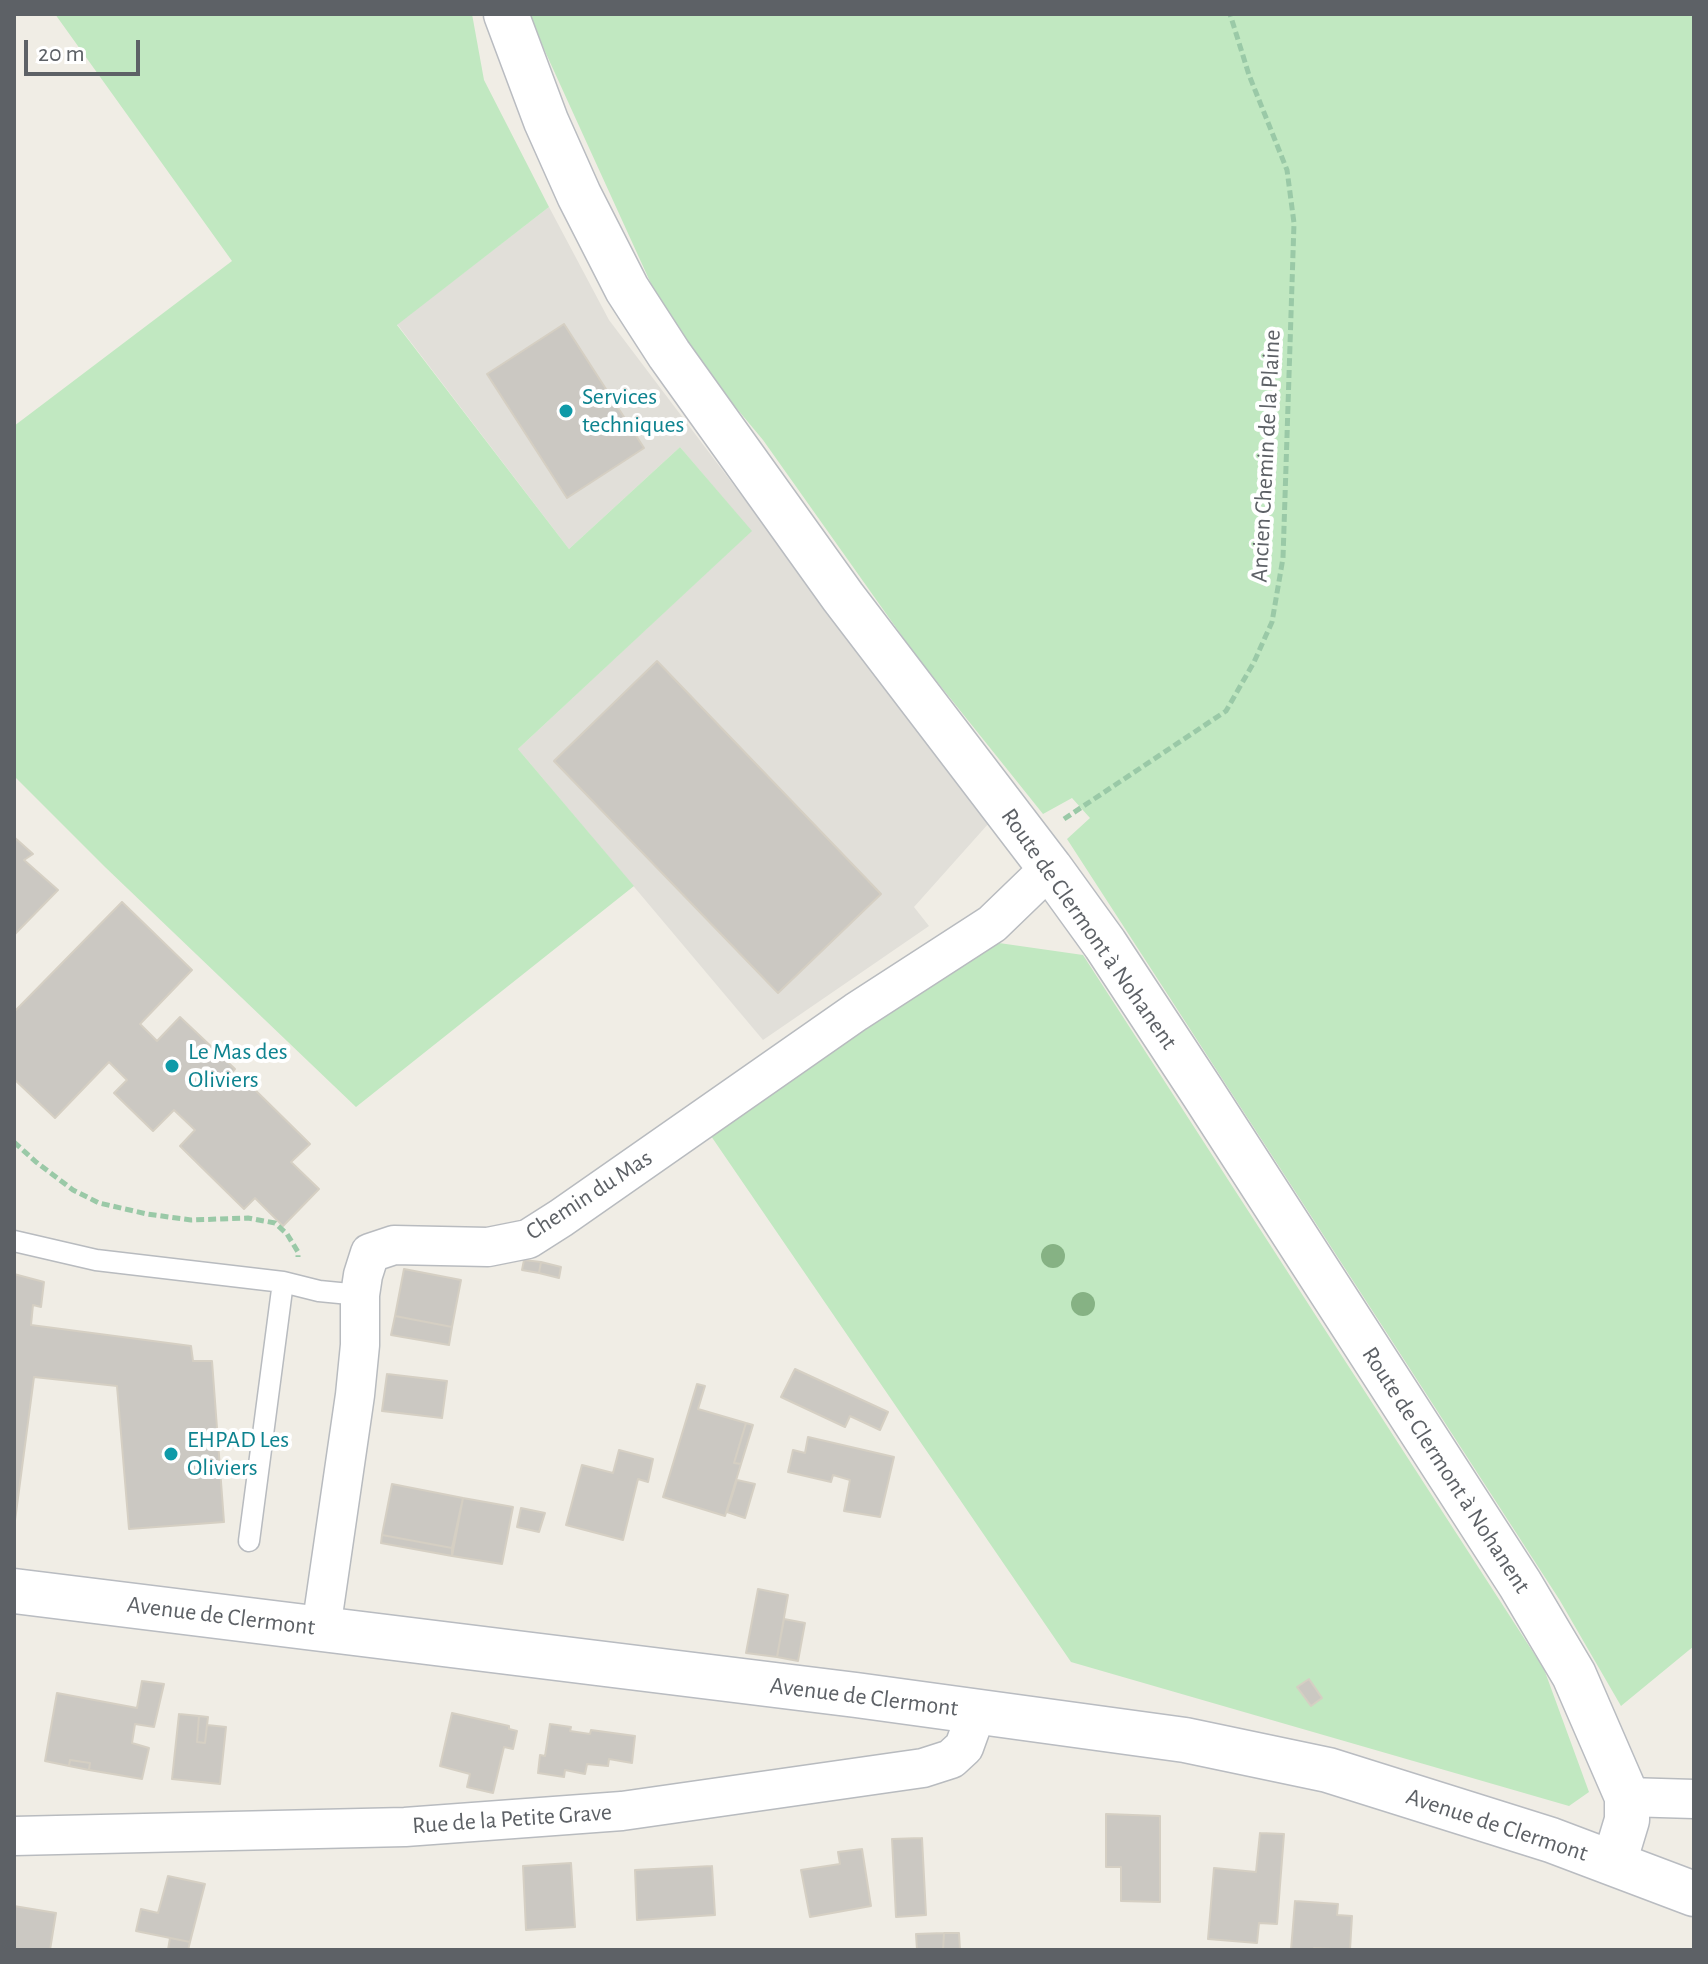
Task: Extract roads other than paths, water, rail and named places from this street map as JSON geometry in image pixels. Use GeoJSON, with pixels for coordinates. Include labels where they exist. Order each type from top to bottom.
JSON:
{"type":"FeatureCollection","features":[{"type":"Feature","properties":{"kind":"street","name":"Route de Clermont à Nohanent"},"geometry":{"type":"LineString","coordinates":[[506,14],[557,146],[627,289],[669,354],[843,597],[1105,944],[1520,1584],[1574,1675],[1627,1797]]}},
{"type":"Feature","properties":{"kind":"street","name":"Chemin du Mas"},"geometry":{"type":"LineString","coordinates":[[321,1629],[356,1382],[360,1295],[370,1253],[394,1245],[488,1247],[528,1239],[856,1012],[992,924],[1040,855]]}},
{"type":"Feature","properties":{"kind":"street","name":"Avenue de Clermont"},"geometry":{"type":"LineString","coordinates":[[14,1591],[856,1695],[1185,1740],[1328,1770],[1551,1840],[1694,1894]]}},
{"type":"Feature","properties":{"kind":"street","name":"Rue de la Petite Grave"},"geometry":{"type":"LineString","coordinates":[[14,1836],[405,1827],[622,1811],[923,1768],[951,1759],[964,1747],[977,1711]]}},
{"type":"Feature","properties":{"kind":"street"},"geometry":{"type":"LineString","coordinates":[[1614,1863],[1627,1820],[1627,1797],[1694,1799]]}},
{"type":"Feature","properties":{"kind":"lane"},"geometry":{"type":"LineString","coordinates":[[14,1241],[96,1260],[360,1295]]}},
{"type":"Feature","properties":{"kind":"lane"},"geometry":{"type":"LineString","coordinates":[[249,1541],[289,1284]]}},
{"type":"Feature","properties":{"kind":"place","name":"Services techniques"},"geometry":{"type":"Point","coordinates":[566,411]}},
{"type":"Feature","properties":{"kind":"place","name":"Le Mas des Oliviers"},"geometry":{"type":"Point","coordinates":[172,1066]}},
{"type":"Feature","properties":{"kind":"place","name":"EHPAD Les Oliviers"},"geometry":{"type":"Point","coordinates":[171,1454]}}]}
